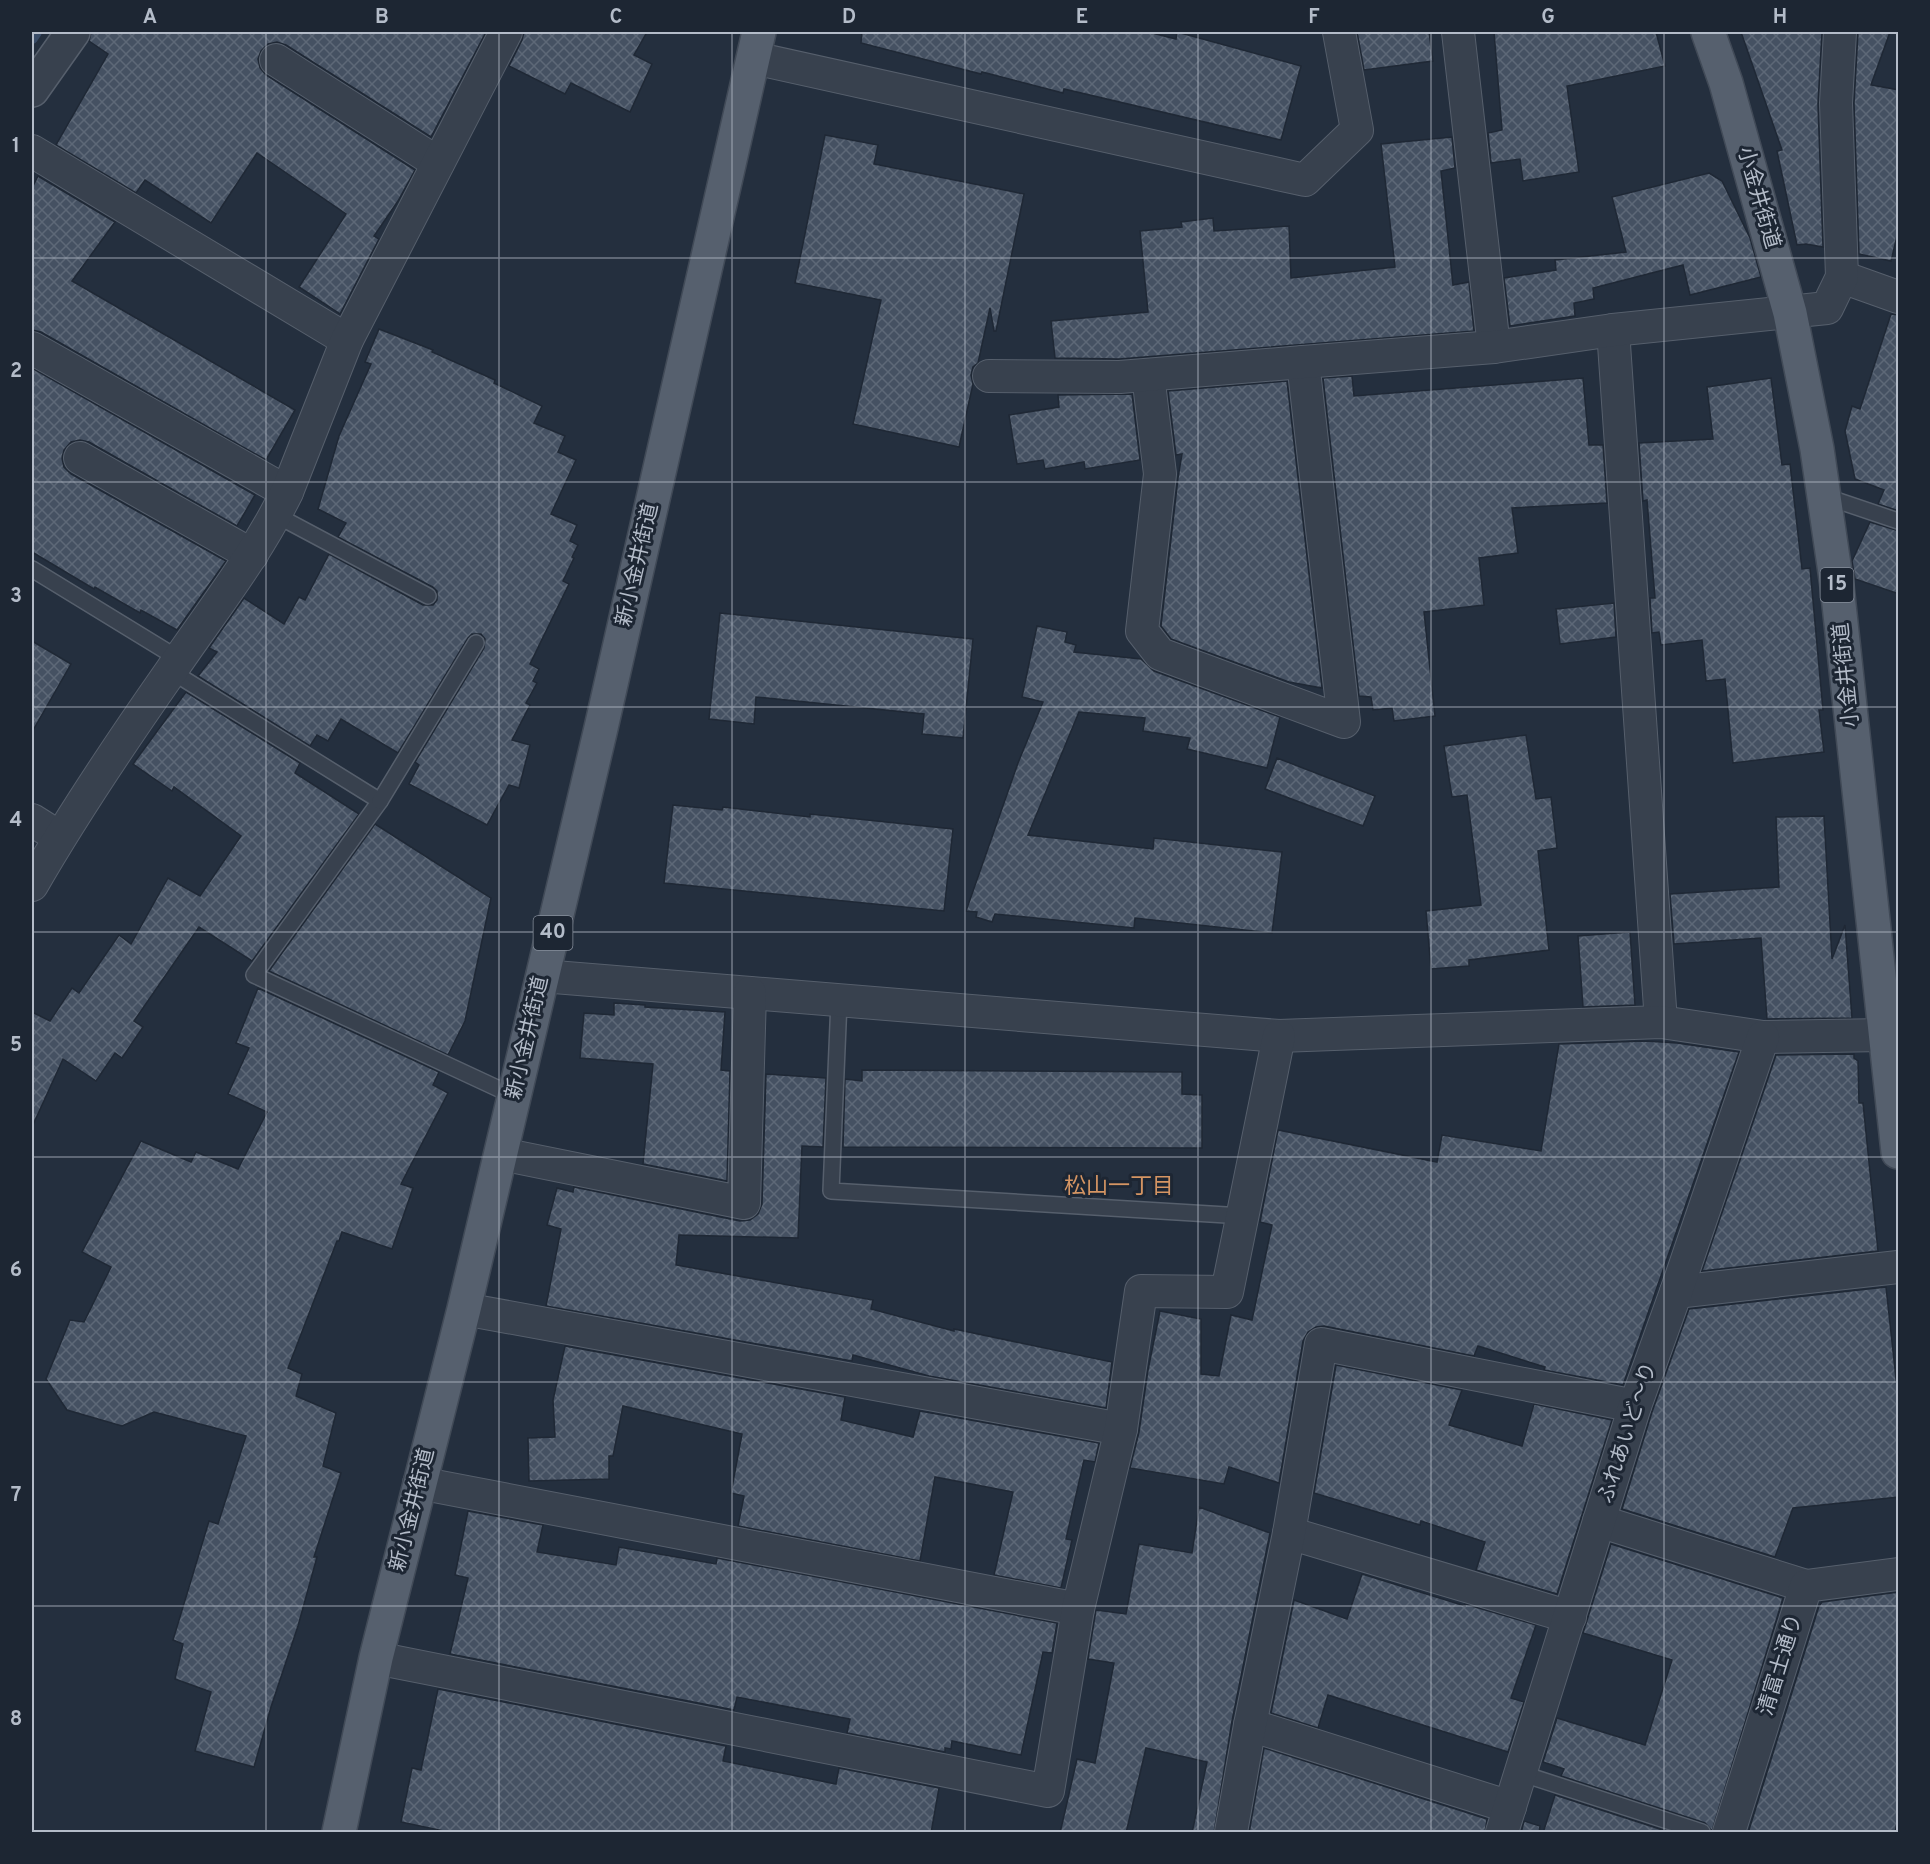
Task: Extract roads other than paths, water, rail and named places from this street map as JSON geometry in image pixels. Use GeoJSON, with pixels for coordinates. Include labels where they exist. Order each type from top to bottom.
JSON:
{"type":"FeatureCollection","features":[{"type":"Feature","properties":{"kind":"main road","name":"小金井街道"},"geometry":{"type":"LineString","coordinates":[[1708,32],[1726,83],[1790,313],[1817,449],[1894,1026],[1899,1152]]}},
{"type":"Feature","properties":{"kind":"main road","name":"新小金井街道"},"geometry":{"type":"LineString","coordinates":[[339,1833],[376,1658],[464,1309],[602,728],[756,45]]}},
{"type":"Feature","properties":{"kind":"street"},"geometry":{"type":"LineString","coordinates":[[32,90],[73,32]]}},
{"type":"Feature","properties":{"kind":"street"},"geometry":{"type":"LineString","coordinates":[[32,885],[59,837],[252,555],[281,503],[347,340],[506,32]]}},
{"type":"Feature","properties":{"kind":"street"},"geometry":{"type":"LineString","coordinates":[[756,45],[1305,180],[1357,130],[1340,32]]}},
{"type":"Feature","properties":{"kind":"street"},"geometry":{"type":"LineString","coordinates":[[1458,32],[1494,347]]}},
{"type":"Feature","properties":{"kind":"street"},"geometry":{"type":"LineString","coordinates":[[989,376],[1120,377],[1494,347],[1614,330],[1827,308],[1842,277],[1836,103],[1840,32]]}},
{"type":"Feature","properties":{"kind":"street"},"geometry":{"type":"LineString","coordinates":[[276,60],[438,163]]}},
{"type":"Feature","properties":{"kind":"street"},"geometry":{"type":"LineString","coordinates":[[32,151],[347,340]]}},
{"type":"Feature","properties":{"kind":"street"},"geometry":{"type":"LineString","coordinates":[[1842,277],[1899,297]]}},
{"type":"Feature","properties":{"kind":"street"},"geometry":{"type":"LineString","coordinates":[[1614,330],[1661,1022]]}},
{"type":"Feature","properties":{"kind":"street"},"geometry":{"type":"LineString","coordinates":[[32,348],[281,503]]}},
{"type":"Feature","properties":{"kind":"street"},"geometry":{"type":"LineString","coordinates":[[1148,375],[1160,474],[1142,631],[1160,654],[1344,722],[1303,362]]}},
{"type":"Feature","properties":{"kind":"street"},"geometry":{"type":"LineString","coordinates":[[80,458],[252,555]]}},
{"type":"Feature","properties":{"kind":"street"},"geometry":{"type":"LineString","coordinates":[[32,820],[59,837]]}},
{"type":"Feature","properties":{"kind":"street"},"geometry":{"type":"LineString","coordinates":[[542,976],[1279,1036],[1661,1022],[1763,1037],[1894,1026]]}},
{"type":"Feature","properties":{"kind":"street"},"geometry":{"type":"LineString","coordinates":[[501,1154],[744,1203],[750,993]]}},
{"type":"Feature","properties":{"kind":"street"},"geometry":{"type":"LineString","coordinates":[[376,1658],[1048,1791],[1078,1609],[1120,1429],[1141,1292],[1227,1292],[1279,1036]]}},
{"type":"Feature","properties":{"kind":"street","name":"ふれあいど～り"},"geometry":{"type":"LineString","coordinates":[[1506,1820],[1635,1407],[1763,1037]]}},
{"type":"Feature","properties":{"kind":"street"},"geometry":{"type":"LineString","coordinates":[[1676,1292],[1899,1267]]}},
{"type":"Feature","properties":{"kind":"street"},"geometry":{"type":"LineString","coordinates":[[464,1309],[1120,1429]]}},
{"type":"Feature","properties":{"kind":"street"},"geometry":{"type":"LineString","coordinates":[[1231,1833],[1250,1725],[1289,1533],[1321,1344],[1635,1407]]}},
{"type":"Feature","properties":{"kind":"street"},"geometry":{"type":"LineString","coordinates":[[419,1483],[1078,1609]]}},
{"type":"Feature","properties":{"kind":"street"},"geometry":{"type":"LineString","coordinates":[[1599,1521],[1806,1586]]}},
{"type":"Feature","properties":{"kind":"street"},"geometry":{"type":"LineString","coordinates":[[1289,1533],[1570,1617]]}},
{"type":"Feature","properties":{"kind":"street","name":"清富士通り"},"geometry":{"type":"LineString","coordinates":[[1729,1833],[1806,1586],[1899,1574]]}},
{"type":"Feature","properties":{"kind":"street"},"geometry":{"type":"LineString","coordinates":[[1250,1725],[1506,1820]]}},
{"type":"Feature","properties":{"kind":"lane"},"geometry":{"type":"LineString","coordinates":[[1824,496],[1899,520]]}},
{"type":"Feature","properties":{"kind":"lane"},"geometry":{"type":"LineString","coordinates":[[281,503],[428,596]]}},
{"type":"Feature","properties":{"kind":"lane"},"geometry":{"type":"LineString","coordinates":[[32,569],[380,801]]}},
{"type":"Feature","properties":{"kind":"lane"},"geometry":{"type":"LineString","coordinates":[[476,643],[380,801],[254,975],[514,1096]]}},
{"type":"Feature","properties":{"kind":"lane"},"geometry":{"type":"LineString","coordinates":[[839,1001],[831,1191],[1243,1216]]}},
{"type":"Feature","properties":{"kind":"lane"},"geometry":{"type":"LineString","coordinates":[[1520,1773],[1702,1833]]}},
{"type":"Feature","properties":{"kind":"waterway"},"geometry":{"type":"LineString","coordinates":[[32,38],[36,32]]}},
{"type":"Feature","properties":{"kind":"district","name":"松山一丁目"},"geometry":{"type":"Point","coordinates":[1119,1187]}}]}
